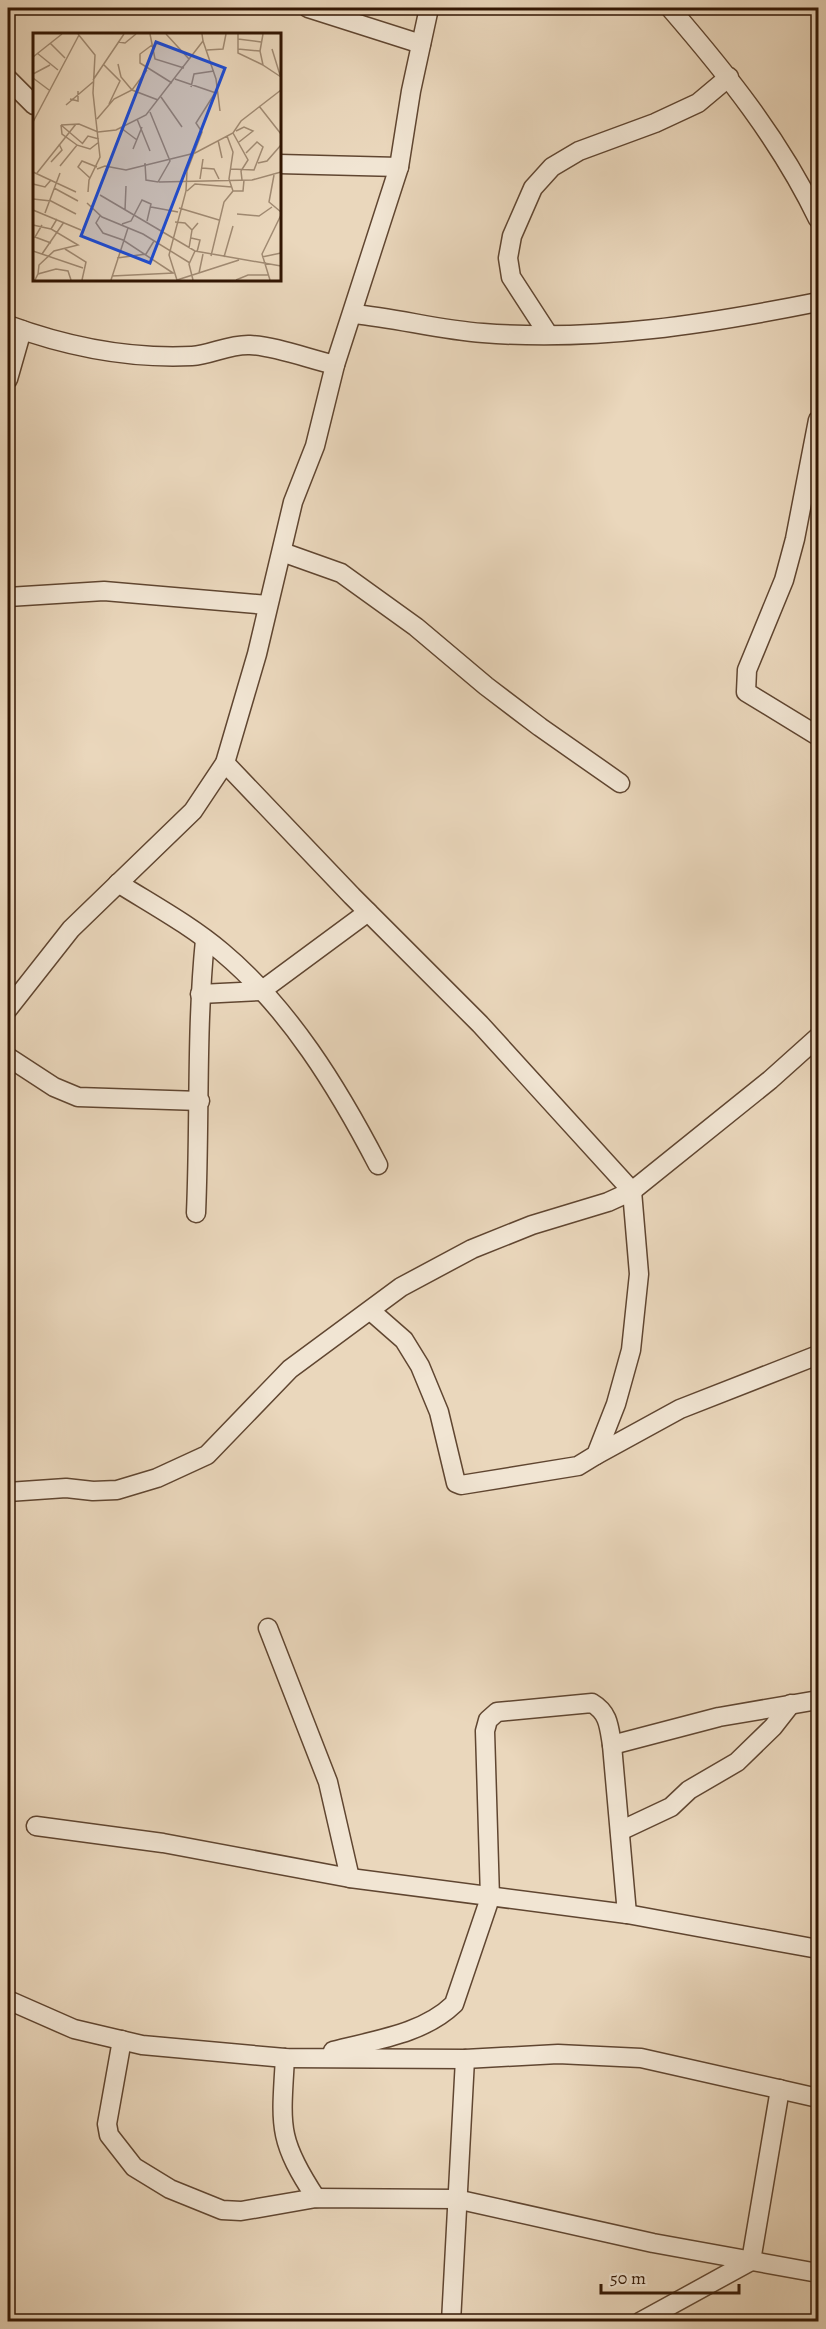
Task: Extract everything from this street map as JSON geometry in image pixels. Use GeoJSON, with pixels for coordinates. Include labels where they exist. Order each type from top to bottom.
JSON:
{"type":"FeatureCollection","features":[{"type":"Feature","properties":{"kind":"street"},"geometry":{"type":"LineString","coordinates":[[308,8],[421,44]]}},
{"type":"Feature","properties":{"kind":"street"},"geometry":{"type":"LineString","coordinates":[[8,1009],[72,929],[193,811],[225,763],[257,654],[293,502],[315,446],[334,365],[353,314],[399,167],[429,8]]}},
{"type":"Feature","properties":{"kind":"street"},"geometry":{"type":"LineString","coordinates":[[670,8],[729,77],[784,154],[819,219]]}},
{"type":"Feature","properties":{"kind":"street"},"geometry":{"type":"LineString","coordinates":[[548,334],[511,277],[508,258],[512,236],[533,188],[552,167],[579,151],[655,123],[698,103],[729,77]]}},
{"type":"Feature","properties":{"kind":"street"},"geometry":{"type":"LineString","coordinates":[[8,79],[33,104]]}},
{"type":"Feature","properties":{"kind":"street"},"geometry":{"type":"LineString","coordinates":[[280,164],[399,167]]}},
{"type":"Feature","properties":{"kind":"street"},"geometry":{"type":"LineString","coordinates":[[353,314],[394,318],[438,329],[487,333],[606,334],[720,322],[819,302]]}},
{"type":"Feature","properties":{"kind":"street"},"geometry":{"type":"LineString","coordinates":[[8,379],[15,328],[106,351],[156,358],[196,356],[231,346],[251,345],[334,365]]}},
{"type":"Feature","properties":{"kind":"street"},"geometry":{"type":"LineString","coordinates":[[819,420],[795,540],[784,580],[747,670],[744,684],[746,692],[819,736]]}},
{"type":"Feature","properties":{"kind":"street"},"geometry":{"type":"LineString","coordinates":[[282,552],[341,573],[416,627],[486,686],[540,727],[620,783]]}},
{"type":"Feature","properties":{"kind":"street"},"geometry":{"type":"LineString","coordinates":[[8,597],[104,591],[267,605]]}},
{"type":"Feature","properties":{"kind":"street"},"geometry":{"type":"LineString","coordinates":[[225,763],[368,912],[480,1024],[632,1191],[639,1274],[631,1350],[616,1404],[596,1455]]}},
{"type":"Feature","properties":{"kind":"street"},"geometry":{"type":"LineString","coordinates":[[118,883],[222,951],[261,991],[312,1052],[339,1092],[378,1165]]}},
{"type":"Feature","properties":{"kind":"street"},"geometry":{"type":"LineString","coordinates":[[200,994],[261,991],[368,912]]}},
{"type":"Feature","properties":{"kind":"street"},"geometry":{"type":"LineString","coordinates":[[196,1213],[200,1101],[200,994],[205,940]]}},
{"type":"Feature","properties":{"kind":"street"},"geometry":{"type":"LineString","coordinates":[[8,1492],[66,1488],[93,1491],[117,1490],[157,1478],[207,1455],[290,1369],[372,1312],[401,1287],[472,1249],[532,1225],[608,1202],[632,1191],[770,1080],[819,1037]]}},
{"type":"Feature","properties":{"kind":"street"},"geometry":{"type":"LineString","coordinates":[[8,1057],[54,1087],[78,1097],[200,1101]]}},
{"type":"Feature","properties":{"kind":"street"},"geometry":{"type":"LineString","coordinates":[[372,1312],[404,1340],[420,1366],[439,1412],[456,1483],[461,1485],[578,1466],[680,1409],[819,1355]]}},
{"type":"Feature","properties":{"kind":"street"},"geometry":{"type":"LineString","coordinates":[[268,1628],[328,1782],[350,1878]]}},
{"type":"Feature","properties":{"kind":"street"},"geometry":{"type":"LineString","coordinates":[[612,1745],[719,1717],[819,1700]]}},
{"type":"Feature","properties":{"kind":"street"},"geometry":{"type":"LineString","coordinates":[[308,2058],[418,2028],[443,2015],[454,2004],[490,1898],[484,1731],[488,1720],[497,1712],[592,1703],[602,1709],[607,1718],[612,1745],[627,1914]]}},
{"type":"Feature","properties":{"kind":"street"},"geometry":{"type":"LineString","coordinates":[[620,1831],[671,1807],[689,1790],[737,1762],[773,1727],[791,1704]]}},
{"type":"Feature","properties":{"kind":"street"},"geometry":{"type":"LineString","coordinates":[[36,1826],[163,1843],[350,1878],[627,1914],[819,1949]]}},
{"type":"Feature","properties":{"kind":"street"},"geometry":{"type":"LineString","coordinates":[[8,2000],[75,2030],[142,2045],[285,2058],[465,2058],[558,2054],[641,2058],[819,2098]]}},
{"type":"Feature","properties":{"kind":"street"},"geometry":{"type":"LineString","coordinates":[[122,2040],[107,2129],[122,2154],[134,2167],[170,2189],[222,2210],[241,2211],[316,2198],[456,2199],[653,2243],[819,2273]]}},
{"type":"Feature","properties":{"kind":"street"},"geometry":{"type":"LineString","coordinates":[[285,2058],[282,2117],[285,2144],[295,2167],[316,2198]]}},
{"type":"Feature","properties":{"kind":"street"},"geometry":{"type":"LineString","coordinates":[[451,2322],[465,2058]]}},
{"type":"Feature","properties":{"kind":"street"},"geometry":{"type":"LineString","coordinates":[[750,2261],[780,2089]]}},
{"type":"Feature","properties":{"kind":"street"},"geometry":{"type":"LineString","coordinates":[[640,2322],[750,2261]]}}]}
